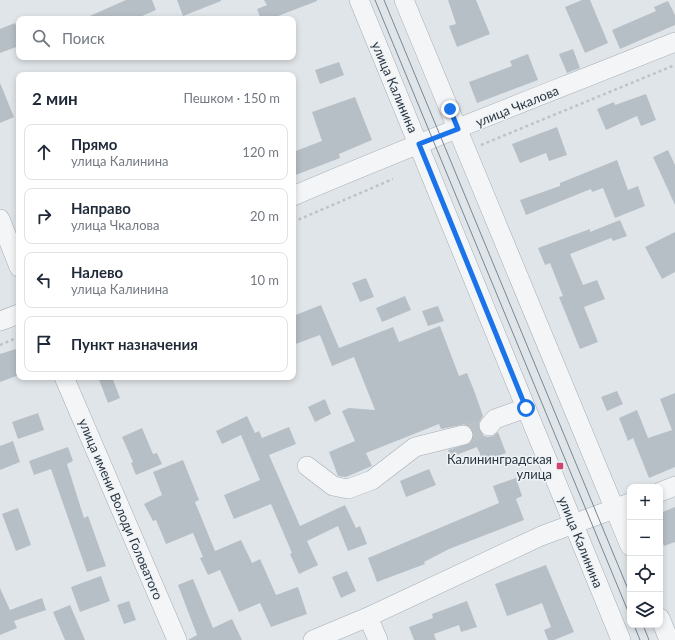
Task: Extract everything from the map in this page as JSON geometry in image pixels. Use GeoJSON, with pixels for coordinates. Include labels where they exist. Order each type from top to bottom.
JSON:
{"type":"FeatureCollection","features":[{"type":"Feature","properties":{"kind":"street","name":"улица Калинина"},"geometry":{"type":"LineString","coordinates":[[359,0],[621,640]]}},
{"type":"Feature","properties":{"kind":"street"},"geometry":{"type":"LineString","coordinates":[[404,0],[458,129],[622,506],[627,531]]}},
{"type":"Feature","properties":{"kind":"street","name":"улица Чкалова"},"geometry":{"type":"LineString","coordinates":[[296,195],[675,42]]}},
{"type":"Feature","properties":{"kind":"street"},"geometry":{"type":"LineString","coordinates":[[0,220],[16,260]]}},
{"type":"Feature","properties":{"kind":"street"},"geometry":{"type":"LineString","coordinates":[[0,321],[16,315]]}},
{"type":"Feature","properties":{"kind":"street","name":"улица имени Володи Головатого"},"geometry":{"type":"LineString","coordinates":[[65,380],[177,640]]}},
{"type":"Feature","properties":{"kind":"street"},"geometry":{"type":"LineString","coordinates":[[489,426],[495,419],[526,408]]}},
{"type":"Feature","properties":{"kind":"street"},"geometry":{"type":"LineString","coordinates":[[306,466],[333,486],[348,489],[372,480],[415,447],[463,435]]}},
{"type":"Feature","properties":{"kind":"street"},"geometry":{"type":"LineString","coordinates":[[663,491],[675,486]]}},
{"type":"Feature","properties":{"kind":"street"},"geometry":{"type":"LineString","coordinates":[[313,640],[368,617],[541,536],[622,506]]}},
{"type":"Feature","properties":{"kind":"street"},"geometry":{"type":"LineString","coordinates":[[368,617],[378,640]]}},
{"type":"Feature","properties":{"kind":"street"},"geometry":{"type":"LineString","coordinates":[[663,625],[669,640]]}},
{"type":"Feature","properties":{"kind":"path"},"geometry":{"type":"LineString","coordinates":[[478,146],[675,65]]}},
{"type":"Feature","properties":{"kind":"path"},"geometry":{"type":"LineString","coordinates":[[296,221],[393,180]]}},
{"type":"Feature","properties":{"kind":"path"},"geometry":{"type":"LineString","coordinates":[[0,345],[16,339]]}},
{"type":"Feature","properties":{"kind":"building"},"geometry":{"type":"Polygon","coordinates":[[[126,0],[152,0],[156,10],[142,16],[90,16],[126,0]]]}},
{"type":"Feature","properties":{"kind":"building"},"geometry":{"type":"Polygon","coordinates":[[[177,0],[221,0],[221,1],[183,16],[177,0]]]}},
{"type":"Feature","properties":{"kind":"building"},"geometry":{"type":"Polygon","coordinates":[[[264,0],[317,0],[278,16],[260,16],[257,9],[267,5],[264,0]]]}},
{"type":"Feature","properties":{"kind":"building"},"geometry":{"type":"Polygon","coordinates":[[[448,0],[476,0],[490,34],[457,47],[449,26],[456,24],[448,0]]]}},
{"type":"Feature","properties":{"kind":"building"},"geometry":{"type":"Polygon","coordinates":[[[582,0],[590,0],[608,43],[585,53],[565,7],[582,0]]]}},
{"type":"Feature","properties":{"kind":"building"},"geometry":{"type":"Polygon","coordinates":[[[668,1],[675,15],[675,25],[620,49],[612,30],[656,11],[654,7],[668,1]]]}},
{"type":"Feature","properties":{"kind":"building"},"geometry":{"type":"Polygon","coordinates":[[[15,23],[16,47],[0,53],[0,29],[15,23]]]}},
{"type":"Feature","properties":{"kind":"building"},"geometry":{"type":"Polygon","coordinates":[[[573,49],[580,68],[567,73],[559,54],[573,49]]]}},
{"type":"Feature","properties":{"kind":"building"},"geometry":{"type":"Polygon","coordinates":[[[528,54],[538,80],[477,103],[469,82],[512,66],[510,61],[528,54]]]}},
{"type":"Feature","properties":{"kind":"building"},"geometry":{"type":"Polygon","coordinates":[[[339,62],[344,75],[320,84],[315,70],[339,62]]]}},
{"type":"Feature","properties":{"kind":"building"},"geometry":{"type":"Polygon","coordinates":[[[0,83],[14,117],[0,123],[0,83]]]}},
{"type":"Feature","properties":{"kind":"building"},"geometry":{"type":"Polygon","coordinates":[[[646,94],[656,120],[641,126],[637,116],[606,130],[597,109],[614,102],[615,105],[646,94]]]}},
{"type":"Feature","properties":{"kind":"building"},"geometry":{"type":"Polygon","coordinates":[[[355,97],[372,140],[339,154],[340,158],[296,175],[296,151],[322,141],[312,112],[355,97]]]}},
{"type":"Feature","properties":{"kind":"building"},"geometry":{"type":"Polygon","coordinates":[[[557,127],[567,155],[549,161],[546,153],[520,163],[512,144],[557,127]]]}},
{"type":"Feature","properties":{"kind":"building"},"geometry":{"type":"Polygon","coordinates":[[[668,150],[675,165],[675,205],[653,157],[668,150]]]}},
{"type":"Feature","properties":{"kind":"building"},"geometry":{"type":"Polygon","coordinates":[[[617,160],[628,190],[638,186],[645,206],[615,218],[603,188],[592,192],[591,189],[526,215],[520,200],[560,186],[560,183],[617,160]]]}},
{"type":"Feature","properties":{"kind":"building"},"geometry":{"type":"Polygon","coordinates":[[[620,220],[627,236],[613,241],[611,238],[570,254],[583,285],[597,280],[605,299],[584,307],[598,342],[580,349],[559,297],[563,296],[550,263],[545,265],[538,248],[590,229],[590,232],[620,220]]]}},
{"type":"Feature","properties":{"kind":"building"},"geometry":{"type":"Polygon","coordinates":[[[675,232],[675,272],[662,279],[645,247],[675,232]]]}},
{"type":"Feature","properties":{"kind":"building"},"geometry":{"type":"Polygon","coordinates":[[[366,278],[374,297],[360,302],[352,283],[366,278]]]}},
{"type":"Feature","properties":{"kind":"building"},"geometry":{"type":"Polygon","coordinates":[[[405,296],[411,310],[382,322],[376,308],[405,296]]]}},
{"type":"Feature","properties":{"kind":"building"},"geometry":{"type":"Polygon","coordinates":[[[321,305],[339,348],[393,327],[399,342],[440,326],[459,376],[467,373],[475,393],[483,416],[478,424],[479,430],[482,435],[487,437],[493,436],[498,432],[506,453],[483,461],[477,447],[451,457],[448,450],[470,443],[474,432],[471,427],[466,424],[441,429],[439,424],[366,453],[372,466],[346,477],[338,476],[329,452],[355,441],[342,411],[349,408],[375,410],[354,357],[332,366],[320,335],[296,344],[296,315],[321,305]]]}},
{"type":"Feature","properties":{"kind":"building"},"geometry":{"type":"Polygon","coordinates":[[[438,306],[444,321],[428,326],[422,311],[438,306]]]}},
{"type":"Feature","properties":{"kind":"building"},"geometry":{"type":"Polygon","coordinates":[[[16,349],[16,376],[0,382],[0,354],[16,349]]]}},
{"type":"Feature","properties":{"kind":"building"},"geometry":{"type":"Polygon","coordinates":[[[99,380],[113,380],[120,398],[108,403],[99,380]]]}},
{"type":"Feature","properties":{"kind":"building"},"geometry":{"type":"Polygon","coordinates":[[[617,391],[623,404],[607,411],[601,397],[617,391]]]}},
{"type":"Feature","properties":{"kind":"building"},"geometry":{"type":"Polygon","coordinates":[[[675,393],[675,467],[649,478],[633,438],[628,441],[619,418],[637,410],[648,438],[672,430],[660,399],[675,393]]]}},
{"type":"Feature","properties":{"kind":"building"},"geometry":{"type":"Polygon","coordinates":[[[325,399],[331,414],[315,422],[308,407],[325,399]]]}},
{"type":"Feature","properties":{"kind":"building"},"geometry":{"type":"Polygon","coordinates":[[[38,413],[44,430],[18,439],[12,422],[38,413]]]}},
{"type":"Feature","properties":{"kind":"building"},"geometry":{"type":"Polygon","coordinates":[[[247,416],[255,433],[259,431],[262,438],[289,427],[296,444],[269,455],[300,526],[345,505],[356,528],[360,526],[367,544],[348,551],[338,526],[307,541],[318,565],[299,574],[290,554],[292,553],[271,504],[234,519],[224,495],[260,480],[241,435],[222,444],[216,431],[247,416]]]}},
{"type":"Feature","properties":{"kind":"building"},"geometry":{"type":"Polygon","coordinates":[[[142,428],[153,454],[157,453],[162,464],[136,475],[131,463],[133,462],[122,437],[142,428]]]}},
{"type":"Feature","properties":{"kind":"building"},"geometry":{"type":"Polygon","coordinates":[[[13,441],[20,462],[0,470],[0,446],[13,441]]]}},
{"type":"Feature","properties":{"kind":"building"},"geometry":{"type":"Polygon","coordinates":[[[68,447],[73,461],[67,464],[84,518],[88,516],[106,566],[87,572],[51,469],[34,475],[29,461],[68,447]]]}},
{"type":"Feature","properties":{"kind":"building"},"geometry":{"type":"Polygon","coordinates":[[[183,460],[199,500],[195,502],[215,551],[241,540],[252,563],[260,559],[276,595],[298,587],[307,614],[271,627],[260,603],[239,612],[220,570],[208,575],[200,558],[203,557],[193,533],[166,544],[156,520],[153,521],[144,504],[162,495],[153,472],[183,460]]]}},
{"type":"Feature","properties":{"kind":"building"},"geometry":{"type":"Polygon","coordinates":[[[429,469],[436,485],[406,497],[400,481],[429,469]]]}},
{"type":"Feature","properties":{"kind":"building"},"geometry":{"type":"Polygon","coordinates":[[[516,478],[522,496],[516,499],[524,520],[449,549],[424,562],[425,564],[377,582],[368,558],[499,503],[493,486],[516,478]]]}},
{"type":"Feature","properties":{"kind":"building"},"geometry":{"type":"Polygon","coordinates":[[[675,507],[675,542],[664,546],[663,544],[663,512],[675,507]]]}},
{"type":"Feature","properties":{"kind":"building"},"geometry":{"type":"Polygon","coordinates":[[[18,508],[31,545],[16,551],[2,514],[18,508]]]}},
{"type":"Feature","properties":{"kind":"building"},"geometry":{"type":"Polygon","coordinates":[[[546,565],[574,632],[554,640],[548,640],[544,630],[551,627],[542,603],[507,616],[495,584],[546,565]]]}},
{"type":"Feature","properties":{"kind":"building"},"geometry":{"type":"Polygon","coordinates":[[[347,571],[356,591],[341,598],[332,577],[347,571]]]}},
{"type":"Feature","properties":{"kind":"building"},"geometry":{"type":"Polygon","coordinates":[[[101,576],[110,601],[80,612],[71,587],[101,576]]]}},
{"type":"Feature","properties":{"kind":"building"},"geometry":{"type":"Polygon","coordinates":[[[193,579],[213,628],[232,619],[242,640],[188,640],[197,635],[178,585],[193,579]]]}},
{"type":"Feature","properties":{"kind":"building"},"geometry":{"type":"Polygon","coordinates":[[[0,588],[10,610],[42,598],[46,610],[14,621],[17,628],[0,635],[0,588]]]}},
{"type":"Feature","properties":{"kind":"building"},"geometry":{"type":"Polygon","coordinates":[[[129,601],[136,620],[124,624],[117,605],[129,601]]]}},
{"type":"Feature","properties":{"kind":"building"},"geometry":{"type":"Polygon","coordinates":[[[467,601],[477,627],[461,632],[459,625],[434,634],[436,640],[414,640],[409,627],[433,618],[432,614],[467,601]]]}},
{"type":"Feature","properties":{"kind":"building"},"geometry":{"type":"Polygon","coordinates":[[[70,605],[85,640],[65,640],[53,612],[70,605]]]}},
{"type":"Feature","properties":{"kind":"tunnel"},"geometry":{"type":"LineString","coordinates":[[463,435],[489,426]]}},
{"type":"Feature","properties":{"kind":"tram line"},"geometry":{"type":"LineString","coordinates":[[375,0],[627,609]]}},
{"type":"Feature","properties":{"kind":"tram line"},"geometry":{"type":"LineString","coordinates":[[384,0],[629,592]]}},
{"type":"Feature","properties":{"kind":"tram line"},"geometry":{"type":"LineString","coordinates":[[635,628],[640,640]]}},
{"type":"Feature","properties":{"kind":"tram line"},"geometry":{"type":"LineString","coordinates":[[644,628],[649,640]]}},
{"type":"Feature","properties":{"kind":"place","name":"Калининградская улица"},"geometry":{"type":"Point","coordinates":[560,466]}},
{"type":"Feature","properties":{"kind":"route"},"geometry":{"type":"LineString","coordinates":[[450,109],[458,129],[419,144],[526,408]]}}]}
